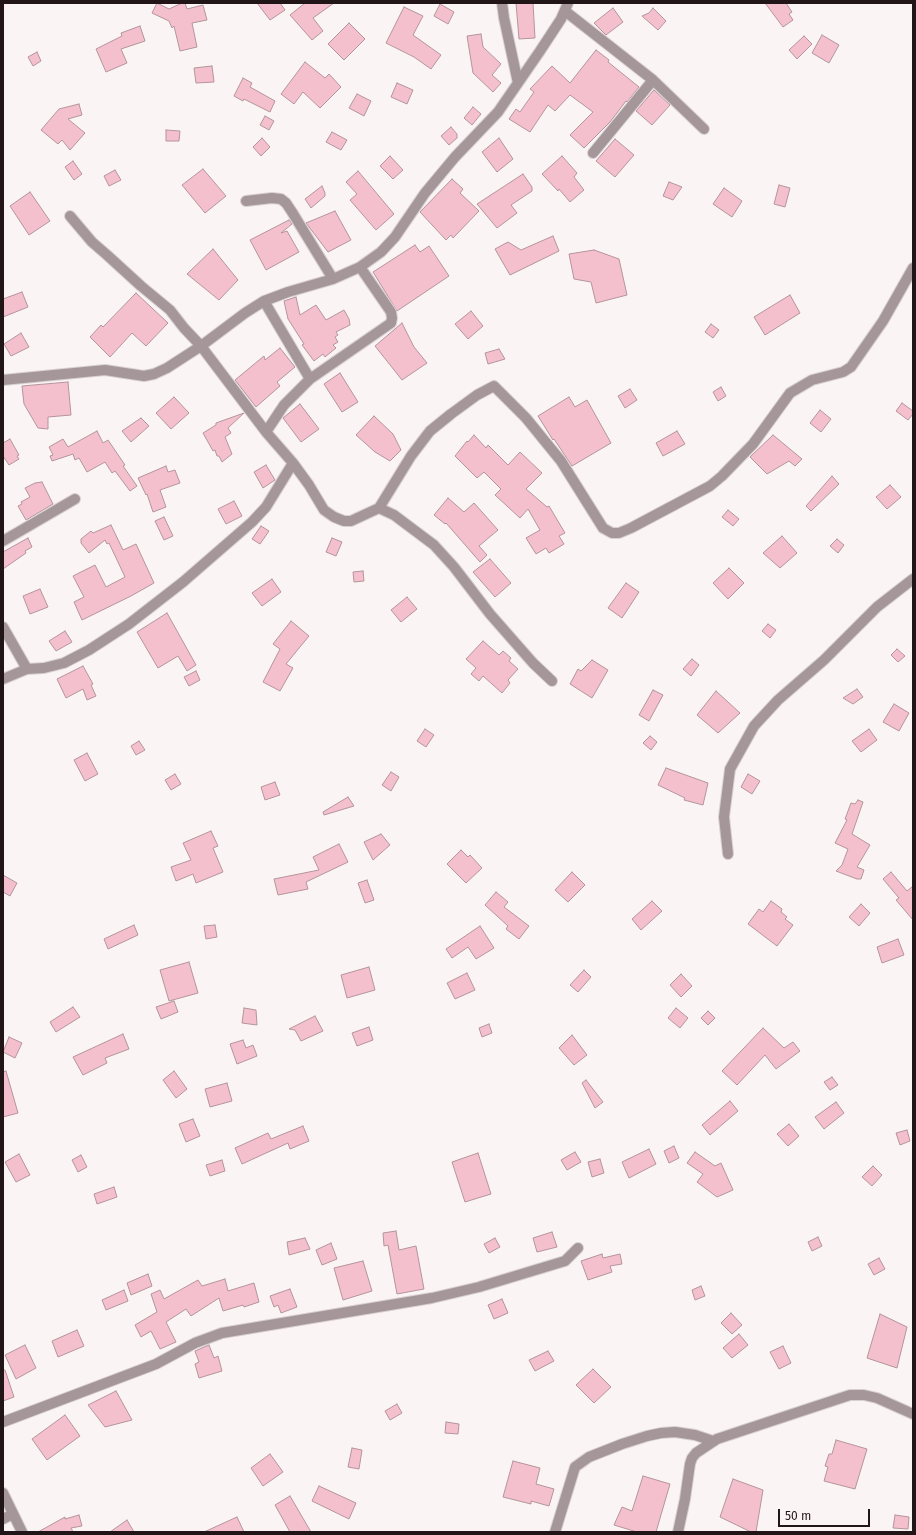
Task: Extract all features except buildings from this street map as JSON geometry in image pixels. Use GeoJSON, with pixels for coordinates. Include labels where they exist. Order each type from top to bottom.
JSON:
{"type":"FeatureCollection","features":[{"type":"Feature","properties":{"kind":"street"},"geometry":{"type":"LineString","coordinates":[[502,3],[518,83]]}},
{"type":"Feature","properties":{"kind":"street"},"geometry":{"type":"LineString","coordinates":[[3,380],[105,370],[144,376],[154,374],[167,368],[201,346],[245,313],[264,301],[288,292],[333,279],[360,267],[381,252],[395,237],[425,193],[455,157],[498,112],[540,51],[567,7],[653,80],[704,129]]}},
{"type":"Feature","properties":{"kind":"street"},"geometry":{"type":"LineString","coordinates":[[593,153],[653,80]]}},
{"type":"Feature","properties":{"kind":"street"},"geometry":{"type":"LineString","coordinates":[[246,201],[272,198],[281,199],[286,203],[333,279]]}},
{"type":"Feature","properties":{"kind":"street"},"geometry":{"type":"LineString","coordinates":[[70,216],[97,246],[170,310],[201,346],[266,432],[309,485],[324,510],[334,517],[344,521],[351,521],[379,508],[411,456],[430,431],[461,406],[494,386],[526,418],[561,461],[603,528],[612,533],[619,533],[631,528],[710,486],[722,476],[752,444],[790,393],[812,380],[843,372],[851,367],[883,321],[913,268]]}},
{"type":"Feature","properties":{"kind":"street"},"geometry":{"type":"LineString","coordinates":[[266,432],[284,405],[310,379],[391,323],[391,312],[360,267]]}},
{"type":"Feature","properties":{"kind":"street"},"geometry":{"type":"LineString","coordinates":[[264,301],[310,379]]}},
{"type":"Feature","properties":{"kind":"street"},"geometry":{"type":"LineString","coordinates":[[3,679],[27,669],[44,668],[64,662],[89,650],[135,620],[183,582],[252,522],[266,507],[292,463]]}},
{"type":"Feature","properties":{"kind":"street"},"geometry":{"type":"LineString","coordinates":[[3,541],[75,499]]}},
{"type":"Feature","properties":{"kind":"street"},"geometry":{"type":"LineString","coordinates":[[379,508],[394,515],[434,545],[454,567],[490,614],[533,663],[552,681]]}},
{"type":"Feature","properties":{"kind":"street"},"geometry":{"type":"LineString","coordinates":[[728,854],[724,817],[730,769],[754,726],[778,700],[824,660],[877,607],[913,579]]}},
{"type":"Feature","properties":{"kind":"street"},"geometry":{"type":"LineString","coordinates":[[3,627],[27,669]]}},
{"type":"Feature","properties":{"kind":"street"},"geometry":{"type":"LineString","coordinates":[[3,1422],[156,1364],[195,1343],[222,1333],[432,1298],[479,1287],[565,1261],[578,1248]]}},
{"type":"Feature","properties":{"kind":"street"},"geometry":{"type":"LineString","coordinates":[[678,1532],[692,1458],[696,1453],[713,1441],[850,1395],[864,1395],[877,1398],[913,1414]]}},
{"type":"Feature","properties":{"kind":"street"},"geometry":{"type":"LineString","coordinates":[[555,1532],[575,1467],[589,1457],[647,1436],[661,1433],[675,1432],[695,1435],[713,1441]]}},
{"type":"Feature","properties":{"kind":"street"},"geometry":{"type":"LineString","coordinates":[[3,1493],[22,1532]]}},
{"type":"Feature","properties":{"kind":"street"},"geometry":{"type":"LineString","coordinates":[[3,1519],[13,1514]]}}]}
